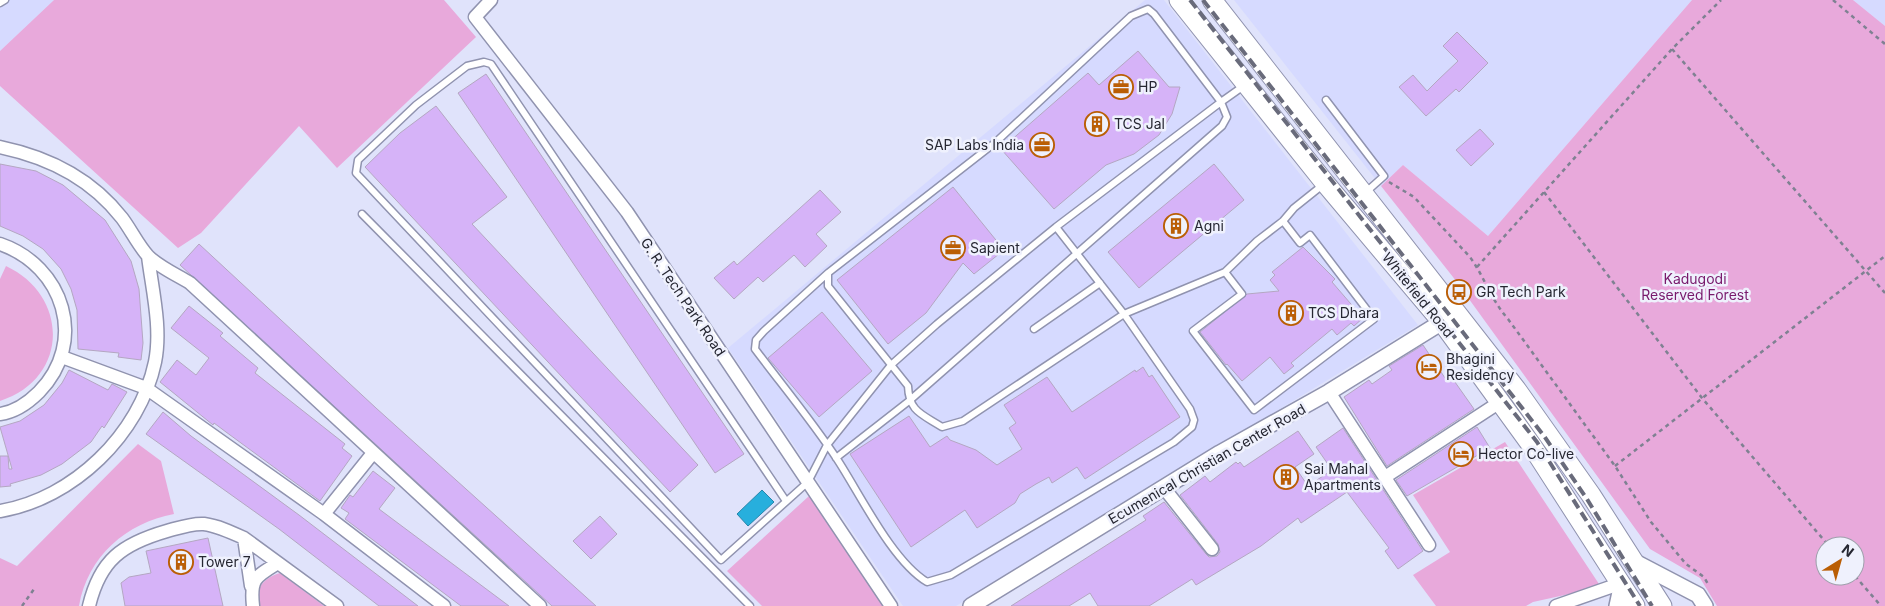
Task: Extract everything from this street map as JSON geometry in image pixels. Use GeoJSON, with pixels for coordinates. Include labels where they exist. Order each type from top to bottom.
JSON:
{"type":"FeatureCollection","features":[{"type":"Feature","properties":{"kind":"main road","name":"Whitefield Road"},"geometry":{"type":"LineString","coordinates":[[1179,0],[1325,183],[1442,322],[1573,507],[1636,606]]}},
{"type":"Feature","properties":{"kind":"main road","name":"Whitefield Road"},"geometry":{"type":"LineString","coordinates":[[1212,0],[1365,192],[1544,427],[1662,606]]}},
{"type":"Feature","properties":{"kind":"street","name":"G. R. Tech Park Road"},"geometry":{"type":"LineString","coordinates":[[491,0],[475,17],[627,212],[891,606]]}},
{"type":"Feature","properties":{"kind":"street"},"geometry":{"type":"LineString","coordinates":[[0,147],[31,153],[64,168],[100,194],[121,217],[148,256],[190,283],[540,606]]}},
{"type":"Feature","properties":{"kind":"street"},"geometry":{"type":"LineString","coordinates":[[0,244],[27,257],[48,276],[61,301],[66,329],[62,357],[50,381],[31,400],[0,414]]}},
{"type":"Feature","properties":{"kind":"street"},"geometry":{"type":"LineString","coordinates":[[0,511],[20,508],[47,496],[72,481],[96,462],[118,438],[136,414],[155,361],[158,334],[148,256]]}},
{"type":"Feature","properties":{"kind":"street","name":"Ecumenical Christian Center Road"},"geometry":{"type":"LineString","coordinates":[[971,606],[1220,453],[1329,392],[1442,322]]}},
{"type":"Feature","properties":{"kind":"street"},"geometry":{"type":"LineString","coordinates":[[62,357],[146,388],[324,514],[444,606]]}},
{"type":"Feature","properties":{"kind":"street"},"geometry":{"type":"LineString","coordinates":[[1329,392],[1429,545]]}},
{"type":"Feature","properties":{"kind":"street"},"geometry":{"type":"LineString","coordinates":[[1385,477],[1500,402]]}},
{"type":"Feature","properties":{"kind":"street"},"geometry":{"type":"LineString","coordinates":[[324,514],[373,453]]}},
{"type":"Feature","properties":{"kind":"street"},"geometry":{"type":"LineString","coordinates":[[1164,488],[1212,549]]}},
{"type":"Feature","properties":{"kind":"street"},"geometry":{"type":"LineString","coordinates":[[89,606],[94,584],[112,559],[125,547],[142,538],[180,527],[203,524],[227,530],[244,538],[337,606]]}},
{"type":"Feature","properties":{"kind":"street"},"geometry":{"type":"LineString","coordinates":[[244,538],[253,606]]}},
{"type":"Feature","properties":{"kind":"street"},"geometry":{"type":"LineString","coordinates":[[1633,561],[1698,595],[1705,606]]}},
{"type":"Feature","properties":{"kind":"street"},"geometry":{"type":"LineString","coordinates":[[251,586],[255,579],[278,563]]}},
{"type":"Feature","properties":{"kind":"street"},"geometry":{"type":"LineString","coordinates":[[1556,606],[1622,584]]}},
{"type":"Feature","properties":{"kind":"street"},"geometry":{"type":"LineString","coordinates":[[1617,606],[1622,584]]}},
{"type":"Feature","properties":{"kind":"lane"},"geometry":{"type":"LineString","coordinates":[[0,3],[5,0]]}},
{"type":"Feature","properties":{"kind":"lane"},"geometry":{"type":"LineString","coordinates":[[836,458],[909,401],[1077,253],[1222,126],[1227,117],[1221,102],[1148,8],[1131,16],[996,142],[828,273],[756,340],[755,348],[827,445],[894,548],[915,575],[927,582],[951,575],[1174,442],[1192,427],[1194,420],[1190,409],[1124,314],[1077,253],[1056,227]]}},
{"type":"Feature","properties":{"kind":"lane"},"geometry":{"type":"LineString","coordinates":[[786,502],[491,64],[484,62],[466,66],[416,105],[358,160],[356,173],[721,560],[786,502],[808,482],[827,445],[891,365],[937,324],[1056,227],[1246,85]]}},
{"type":"Feature","properties":{"kind":"lane"},"geometry":{"type":"LineString","coordinates":[[1326,100],[1384,176],[1365,192]]}},
{"type":"Feature","properties":{"kind":"lane"},"geometry":{"type":"LineString","coordinates":[[828,273],[828,286],[908,386],[909,401],[917,411],[942,427],[963,421],[1124,314],[1225,272],[1257,241],[1283,221],[1294,208],[1325,183]]}},
{"type":"Feature","properties":{"kind":"lane"},"geometry":{"type":"LineString","coordinates":[[362,214],[750,606]]}},
{"type":"Feature","properties":{"kind":"lane"},"geometry":{"type":"LineString","coordinates":[[1225,272],[1242,294],[1193,331],[1254,410],[1374,319],[1310,235],[1300,243],[1283,221]]}},
{"type":"Feature","properties":{"kind":"lane"},"geometry":{"type":"LineString","coordinates":[[1034,329],[1100,283]]}},
{"type":"Feature","properties":{"kind":"path"},"geometry":{"type":"LineString","coordinates":[[1477,267],[1672,49],[1721,0]]}},
{"type":"Feature","properties":{"kind":"path"},"geometry":{"type":"LineString","coordinates":[[1833,0],[1885,44]]}},
{"type":"Feature","properties":{"kind":"path"},"geometry":{"type":"LineString","coordinates":[[1672,49],[1885,293]]}},
{"type":"Feature","properties":{"kind":"path"},"geometry":{"type":"LineString","coordinates":[[1384,176],[1414,197],[1463,248],[1477,267],[1494,303],[1508,319],[1615,466],[1651,522],[1686,564],[1704,578],[1713,592]]}},
{"type":"Feature","properties":{"kind":"path"},"geometry":{"type":"LineString","coordinates":[[1544,192],[1702,398],[1820,536]]}},
{"type":"Feature","properties":{"kind":"path"},"geometry":{"type":"LineString","coordinates":[[1615,466],[1885,256]]}},
{"type":"Feature","properties":{"kind":"path"},"geometry":{"type":"LineString","coordinates":[[1864,586],[1881,606]]}},
{"type":"Feature","properties":{"kind":"path"},"geometry":{"type":"LineString","coordinates":[[22,606],[34,589]]}},
{"type":"Feature","properties":{"kind":"shaded area"},"geometry":{"type":"Polygon","coordinates":[[[0,0],[54,0],[0,51],[0,0]]]}},
{"type":"Feature","properties":{"kind":"shaded area"},"geometry":{"type":"Polygon","coordinates":[[[1145,0],[1164,0],[1418,325],[956,606],[903,606],[728,348],[1145,0]]]}},
{"type":"Feature","properties":{"kind":"shaded area"},"geometry":{"type":"Polygon","coordinates":[[[1234,0],[1692,0],[1488,236],[1403,165],[1381,186],[1234,0]]]}},
{"type":"Feature","properties":{"kind":"shaded area"},"geometry":{"type":"Polygon","coordinates":[[[1853,0],[1885,0],[1885,26],[1853,0]]]}},
{"type":"Feature","properties":{"kind":"green space"},"geometry":{"type":"Polygon","coordinates":[[[54,0],[444,0],[476,37],[337,168],[299,126],[201,233],[178,248],[0,86],[0,51],[54,0]]]}},
{"type":"Feature","properties":{"kind":"green space","name":"Kadugodi Reserved Forest"},"geometry":{"type":"Polygon","coordinates":[[[1692,0],[1853,0],[1885,26],[1885,606],[1717,606],[1700,578],[1650,549],[1453,277],[1381,186],[1403,165],[1488,236],[1692,0]]]}},
{"type":"Feature","properties":{"kind":"green space"},"geometry":{"type":"Polygon","coordinates":[[[6,266],[27,280],[42,297],[50,316],[53,336],[49,357],[39,375],[23,390],[0,401],[0,279],[6,266]]]}},
{"type":"Feature","properties":{"kind":"green space"},"geometry":{"type":"Polygon","coordinates":[[[1505,442],[1601,587],[1533,602],[1526,606],[1436,606],[1413,575],[1450,552],[1413,495],[1505,442]]]}},
{"type":"Feature","properties":{"kind":"green space"},"geometry":{"type":"Polygon","coordinates":[[[138,444],[161,461],[174,514],[140,525],[112,545],[100,557],[91,572],[79,606],[0,606],[0,558],[17,566],[138,444]]]}},
{"type":"Feature","properties":{"kind":"green space"},"geometry":{"type":"Polygon","coordinates":[[[809,496],[884,606],[762,606],[727,571],[809,496]]]}},
{"type":"Feature","properties":{"kind":"green space"},"geometry":{"type":"Polygon","coordinates":[[[280,573],[324,606],[254,606],[261,585],[269,578],[280,573]]]}},
{"type":"Feature","properties":{"kind":"water"},"geometry":{"type":"Polygon","coordinates":[[[762,490],[774,502],[748,526],[737,514],[762,490]]]}},
{"type":"Feature","properties":{"kind":"building"},"geometry":{"type":"Polygon","coordinates":[[[1457,32],[1488,63],[1459,92],[1456,89],[1426,116],[1399,87],[1413,75],[1427,91],[1458,61],[1443,46],[1457,32]]]}},
{"type":"Feature","properties":{"kind":"building","name":"TCS Jal"},"geometry":{"type":"Polygon","coordinates":[[[1138,51],[1169,87],[1180,87],[1172,114],[1159,135],[1134,154],[1106,165],[1054,209],[1001,149],[1088,73],[1099,85],[1138,51]]]}},
{"type":"Feature","properties":{"kind":"building"},"geometry":{"type":"Polygon","coordinates":[[[486,74],[744,454],[715,473],[458,93],[486,74]]]}},
{"type":"Feature","properties":{"kind":"building"},"geometry":{"type":"Polygon","coordinates":[[[436,106],[507,197],[472,224],[698,465],[670,492],[365,167],[400,133],[436,106]]]}},
{"type":"Feature","properties":{"kind":"building"},"geometry":{"type":"Polygon","coordinates":[[[1480,129],[1494,144],[1471,166],[1456,150],[1480,129]]]}},
{"type":"Feature","properties":{"kind":"building"},"geometry":{"type":"Polygon","coordinates":[[[0,164],[36,171],[63,185],[105,220],[131,261],[139,289],[143,343],[141,360],[118,357],[119,353],[78,349],[77,310],[71,289],[61,269],[43,249],[23,236],[0,226],[0,164]]]}},
{"type":"Feature","properties":{"kind":"building","name":"Agni"},"geometry":{"type":"Polygon","coordinates":[[[1214,164],[1244,200],[1139,288],[1108,252],[1214,164]]]}},
{"type":"Feature","properties":{"kind":"building"},"geometry":{"type":"Polygon","coordinates":[[[953,187],[1004,250],[974,274],[963,263],[926,313],[888,344],[837,280],[953,187]]]}},
{"type":"Feature","properties":{"kind":"building"},"geometry":{"type":"Polygon","coordinates":[[[820,190],[841,212],[816,234],[827,246],[805,267],[794,255],[763,282],[758,277],[734,299],[714,278],[734,261],[737,265],[820,190]]]}},
{"type":"Feature","properties":{"kind":"building"},"geometry":{"type":"Polygon","coordinates":[[[199,244],[376,408],[596,606],[552,606],[180,265],[199,244]]]}},
{"type":"Feature","properties":{"kind":"building","name":"TCS Dhara"},"geometry":{"type":"Polygon","coordinates":[[[1303,247],[1335,279],[1332,282],[1363,318],[1354,326],[1351,323],[1337,335],[1332,329],[1291,363],[1294,366],[1284,374],[1270,357],[1242,381],[1226,365],[1200,332],[1247,294],[1279,291],[1270,280],[1275,275],[1272,272],[1303,247]]]}},
{"type":"Feature","properties":{"kind":"building"},"geometry":{"type":"Polygon","coordinates":[[[189,306],[223,333],[220,336],[258,368],[255,373],[345,444],[342,448],[352,456],[320,501],[214,423],[213,425],[160,382],[177,360],[196,375],[209,358],[171,328],[189,306]]]}},
{"type":"Feature","properties":{"kind":"building"},"geometry":{"type":"Polygon","coordinates":[[[822,312],[872,371],[819,417],[768,358],[822,312]]]}},
{"type":"Feature","properties":{"kind":"building"},"geometry":{"type":"Polygon","coordinates":[[[1423,345],[1445,378],[1450,375],[1474,409],[1387,466],[1344,397],[1369,380],[1372,384],[1392,370],[1389,366],[1423,345]]]}},
{"type":"Feature","properties":{"kind":"building"},"geometry":{"type":"Polygon","coordinates":[[[1143,367],[1149,377],[1152,375],[1180,417],[1085,479],[1077,467],[1052,483],[1049,477],[1036,484],[1020,494],[1015,503],[977,528],[965,510],[911,547],[850,454],[909,416],[930,447],[947,436],[950,440],[976,450],[997,465],[1022,449],[1009,428],[1016,423],[1004,405],[1047,377],[1072,412],[1135,370],[1136,372],[1143,367]]]}},
{"type":"Feature","properties":{"kind":"building"},"geometry":{"type":"Polygon","coordinates":[[[69,370],[108,390],[112,384],[127,392],[104,428],[102,426],[91,442],[62,464],[41,475],[10,484],[11,486],[0,487],[0,456],[8,456],[9,469],[12,469],[0,427],[20,421],[44,405],[62,383],[69,370]]]}},
{"type":"Feature","properties":{"kind":"building"},"geometry":{"type":"Polygon","coordinates":[[[163,412],[191,436],[299,515],[418,606],[379,606],[279,529],[146,434],[163,412]]]}},
{"type":"Feature","properties":{"kind":"building"},"geometry":{"type":"Polygon","coordinates":[[[1477,427],[1490,448],[1407,496],[1396,480],[1477,427]]]}},
{"type":"Feature","properties":{"kind":"building"},"geometry":{"type":"Polygon","coordinates":[[[1343,428],[1423,551],[1398,569],[1385,551],[1389,548],[1347,492],[1301,523],[1298,518],[1261,546],[1196,585],[1192,579],[1149,606],[1098,606],[1090,593],[1069,606],[1011,606],[1146,520],[1143,516],[1164,502],[1206,554],[1209,557],[1217,556],[1220,552],[1218,544],[1180,495],[1205,476],[1210,482],[1236,462],[1238,464],[1240,462],[1244,467],[1298,431],[1314,454],[1295,467],[1308,486],[1332,470],[1316,447],[1343,428]]]}},
{"type":"Feature","properties":{"kind":"building"},"geometry":{"type":"Polygon","coordinates":[[[373,471],[395,488],[379,509],[509,606],[461,606],[345,519],[349,513],[341,508],[350,495],[353,497],[373,471]]]}},
{"type":"Feature","properties":{"kind":"building"},"geometry":{"type":"Polygon","coordinates":[[[600,516],[617,534],[591,559],[573,541],[600,516]]]}},
{"type":"Feature","properties":{"kind":"building","name":"Tower 7"},"geometry":{"type":"Polygon","coordinates":[[[208,538],[223,606],[125,606],[121,583],[129,577],[151,573],[146,551],[208,538]]]}},
{"type":"Feature","properties":{"kind":"railway"},"geometry":{"type":"LineString","coordinates":[[1190,0],[1537,442],[1640,606]]}},
{"type":"Feature","properties":{"kind":"railway"},"geometry":{"type":"LineString","coordinates":[[1203,0],[1544,436],[1587,499],[1652,606]]}},
{"type":"Feature","properties":{"kind":"place","name":"HP"},"geometry":{"type":"Point","coordinates":[1121,87]}},
{"type":"Feature","properties":{"kind":"place","name":"TCS Jal"},"geometry":{"type":"Point","coordinates":[1097,124]}},
{"type":"Feature","properties":{"kind":"place","name":"SAP Labs India"},"geometry":{"type":"Point","coordinates":[1042,145]}},
{"type":"Feature","properties":{"kind":"place","name":"Agni"},"geometry":{"type":"Point","coordinates":[1176,226]}},
{"type":"Feature","properties":{"kind":"place","name":"Sapient"},"geometry":{"type":"Point","coordinates":[953,248]}},
{"type":"Feature","properties":{"kind":"place","name":"GR Tech Park"},"geometry":{"type":"Point","coordinates":[1459,292]}},
{"type":"Feature","properties":{"kind":"place","name":"TCS Dhara"},"geometry":{"type":"Point","coordinates":[1291,313]}},
{"type":"Feature","properties":{"kind":"place","name":"Bhagini Residency"},"geometry":{"type":"Point","coordinates":[1429,367]}},
{"type":"Feature","properties":{"kind":"place","name":"Hector Co-live"},"geometry":{"type":"Point","coordinates":[1461,454]}},
{"type":"Feature","properties":{"kind":"place","name":"Sai Mahal Apartments"},"geometry":{"type":"Point","coordinates":[1286,477]}},
{"type":"Feature","properties":{"kind":"place","name":"Tower 7"},"geometry":{"type":"Point","coordinates":[181,562]}}]}
